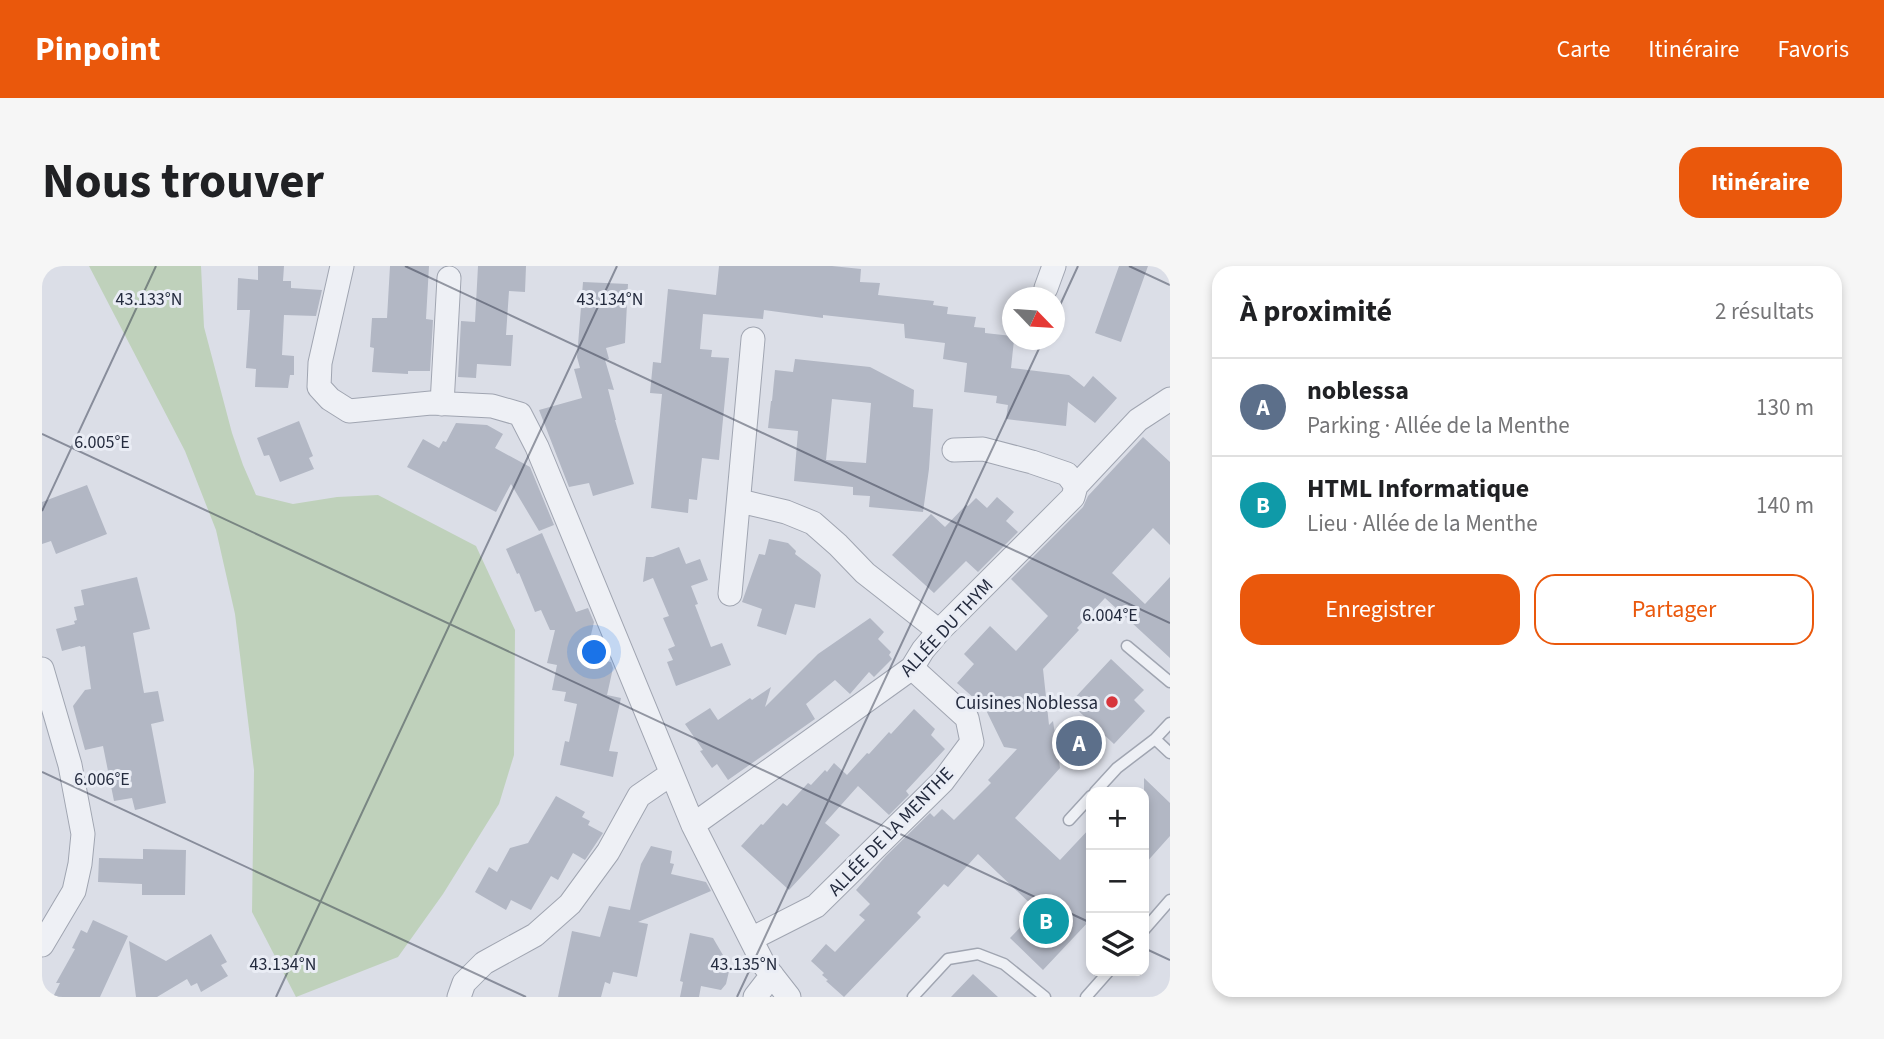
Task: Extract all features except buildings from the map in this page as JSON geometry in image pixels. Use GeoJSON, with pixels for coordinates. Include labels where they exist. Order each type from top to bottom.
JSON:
{"type":"FeatureCollection","features":[{"type":"Feature","properties":{"kind":"street"},"geometry":{"type":"LineString","coordinates":[[342,266],[320,363],[319,387],[330,399],[349,411],[431,403],[492,406],[520,414],[537,447],[693,825],[764,965],[789,997]]}},
{"type":"Feature","properties":{"kind":"street"},"geometry":{"type":"LineString","coordinates":[[442,404],[449,278]]}},
{"type":"Feature","properties":{"kind":"street"},"geometry":{"type":"LineString","coordinates":[[730,594],[753,339]]}},
{"type":"Feature","properties":{"kind":"street","name":"ALLÉE DU THYM"},"geometry":{"type":"LineString","coordinates":[[693,825],[912,668],[939,631],[1073,497],[1076,486],[1138,420],[1170,399]]}},
{"type":"Feature","properties":{"kind":"street"},"geometry":{"type":"LineString","coordinates":[[954,450],[983,449],[1032,462],[1067,474],[1076,486]]}},
{"type":"Feature","properties":{"kind":"street"},"geometry":{"type":"LineString","coordinates":[[740,501],[786,512],[813,523],[865,573],[939,631]]}},
{"type":"Feature","properties":{"kind":"street","name":"ALLÉE DE LA MENTHE"},"geometry":{"type":"LineString","coordinates":[[751,939],[816,906],[943,781],[972,742],[967,718],[912,668]]}},
{"type":"Feature","properties":{"kind":"street"},"geometry":{"type":"LineString","coordinates":[[42,669],[70,765],[83,834],[74,891],[42,945]]}},
{"type":"Feature","properties":{"kind":"street"},"geometry":{"type":"LineString","coordinates":[[459,997],[464,983],[484,963],[534,935],[570,904],[608,852],[639,796],[671,774]]}},
{"type":"Feature","properties":{"kind":"street"},"geometry":{"type":"LineString","coordinates":[[755,997],[772,975]]}},
{"type":"Feature","properties":{"kind":"lane"},"geometry":{"type":"LineString","coordinates":[[1127,646],[1170,682]]}},
{"type":"Feature","properties":{"kind":"lane"},"geometry":{"type":"LineString","coordinates":[[1099,787],[1117,768],[1155,739],[1170,723]]}},
{"type":"Feature","properties":{"kind":"lane"},"geometry":{"type":"LineString","coordinates":[[1155,739],[1170,753]]}},
{"type":"Feature","properties":{"kind":"lane"},"geometry":{"type":"LineString","coordinates":[[1069,820],[1086,802]]}},
{"type":"Feature","properties":{"kind":"lane"},"geometry":{"type":"LineString","coordinates":[[1149,924],[1170,900]]}},
{"type":"Feature","properties":{"kind":"lane"},"geometry":{"type":"LineString","coordinates":[[913,997],[948,959],[978,954],[1004,964],[1045,997]]}},
{"type":"Feature","properties":{"kind":"lane"},"geometry":{"type":"LineString","coordinates":[[1086,997],[1104,976]]}},
{"type":"Feature","properties":{"kind":"green space"},"geometry":{"type":"Polygon","coordinates":[[[89,266],[201,266],[204,327],[232,433],[256,495],[293,504],[337,497],[378,495],[476,546],[515,630],[514,755],[499,804],[443,894],[398,957],[296,997],[252,912],[254,770],[235,614],[216,530],[185,451],[89,266]]]}},
{"type":"Feature","properties":{"kind":"place","name":"Cuisines Noblessa"},"geometry":{"type":"Point","coordinates":[1112,702]}},
{"type":"Feature","properties":{"kind":"place","name":"noblessa"},"geometry":{"type":"Point","coordinates":[1079,743]}},
{"type":"Feature","properties":{"kind":"place","name":"HTML Informatique"},"geometry":{"type":"Point","coordinates":[1046,921]}}]}
